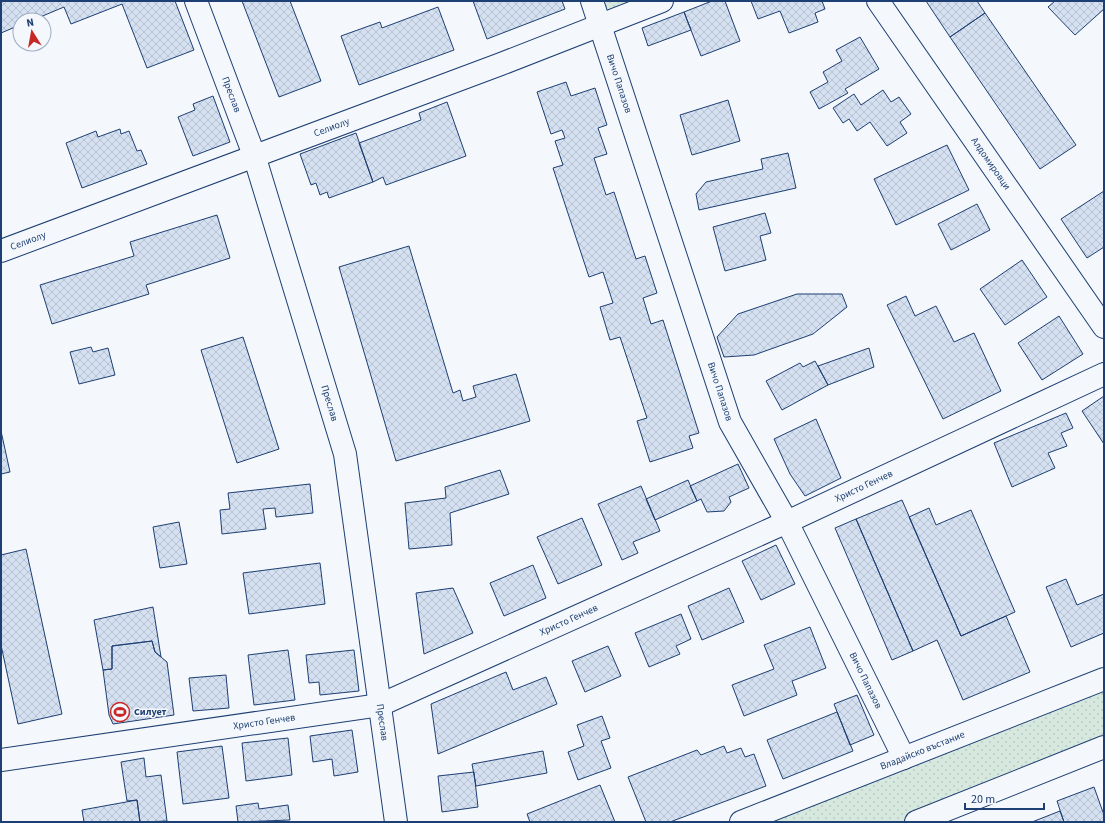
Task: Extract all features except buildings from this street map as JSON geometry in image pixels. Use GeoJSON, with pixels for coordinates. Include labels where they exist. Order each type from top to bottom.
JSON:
{"type":"FeatureCollection","features":[{"type":"Feature","properties":{"kind":"street","name":"Преслав"},"geometry":{"type":"LineString","coordinates":[[196,1],[254,155],[344,454],[396,822]]}},
{"type":"Feature","properties":{"kind":"street","name":"Вичо Папазов"},"geometry":{"type":"LineString","coordinates":[[592,1],[730,422],[787,522],[904,758]]}},
{"type":"Feature","properties":{"kind":"street","name":"Селиолу"},"geometry":{"type":"LineString","coordinates":[[1,251],[600,26],[662,1]]}},
{"type":"Feature","properties":{"kind":"street","name":"Алдомировци"},"geometry":{"type":"LineString","coordinates":[[878,1],[1104,327]]}},
{"type":"Feature","properties":{"kind":"street","name":"Христо Генчев"},"geometry":{"type":"LineString","coordinates":[[1,760],[380,705],[787,522],[1104,374]]}},
{"type":"Feature","properties":{"kind":"street","name":"Владайско въстание"},"geometry":{"type":"LineString","coordinates":[[741,822],[1104,679]]}},
{"type":"Feature","properties":{"kind":"street"},"geometry":{"type":"LineString","coordinates":[[916,822],[953,815],[1104,747]]}},
{"type":"Feature","properties":{"kind":"shaded area"},"geometry":{"type":"Polygon","coordinates":[[[592,1],[662,1],[600,26],[592,1]]]}},
{"type":"Feature","properties":{"kind":"shaded area"},"geometry":{"type":"Polygon","coordinates":[[[1104,679],[1104,747],[916,822],[741,822],[1104,679]]]}},
{"type":"Feature","properties":{"kind":"place","name":"Силует"},"geometry":{"type":"Point","coordinates":[120,712]}}]}
